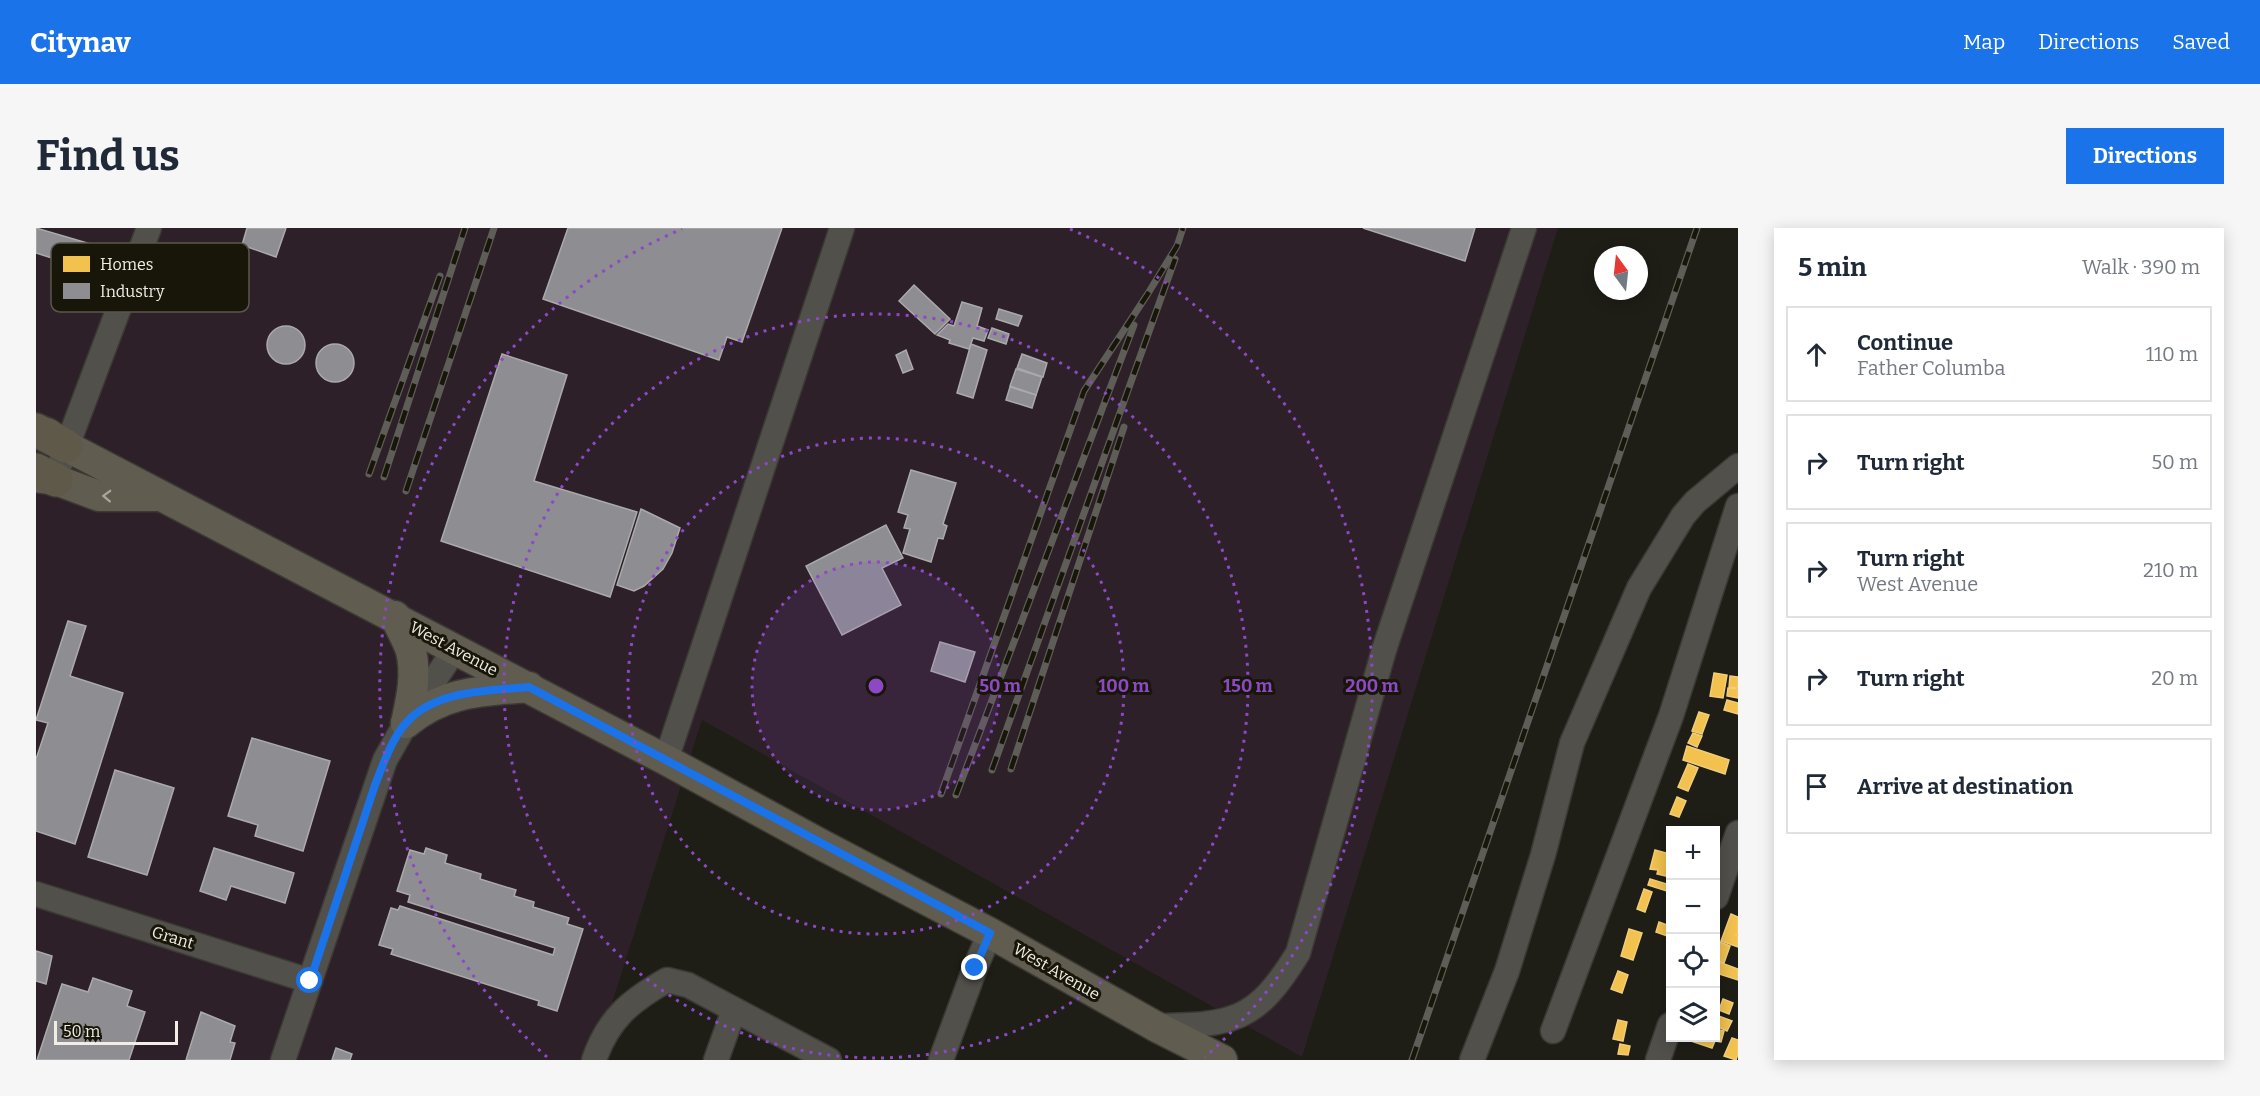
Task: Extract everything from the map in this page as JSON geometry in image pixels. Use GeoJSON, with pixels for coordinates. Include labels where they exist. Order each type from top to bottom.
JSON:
{"type":"FeatureCollection","features":[{"type":"Feature","properties":{"kind":"highway"},"geometry":{"type":"LineString","coordinates":[[36,430],[66,446]]}},
{"type":"Feature","properties":{"kind":"main road","name":"West Avenue"},"geometry":{"type":"LineString","coordinates":[[36,425],[66,446],[529,687],[990,933],[1155,1026],[1222,1060]]}},
{"type":"Feature","properties":{"kind":"main road","name":"West Avenue"},"geometry":{"type":"LineString","coordinates":[[43,476],[99,496],[160,496]]}},
{"type":"Feature","properties":{"kind":"main road"},"geometry":{"type":"LineString","coordinates":[[395,616],[407,641],[412,660],[412,697],[406,723]]}},
{"type":"Feature","properties":{"kind":"main road"},"geometry":{"type":"LineString","coordinates":[[406,723],[434,704],[454,696],[529,687]]}},
{"type":"Feature","properties":{"kind":"street"},"geometry":{"type":"LineString","coordinates":[[143,243],[149,228]]}},
{"type":"Feature","properties":{"kind":"street"},"geometry":{"type":"LineString","coordinates":[[666,760],[842,228]]}},
{"type":"Feature","properties":{"kind":"street"},"geometry":{"type":"LineString","coordinates":[[1155,1026],[1205,1025],[1233,1019],[1258,1005],[1280,983],[1298,953],[1384,650],[1524,228]]}},
{"type":"Feature","properties":{"kind":"street"},"geometry":{"type":"LineString","coordinates":[[43,476],[66,446],[117,312]]}},
{"type":"Feature","properties":{"kind":"street"},"geometry":{"type":"LineString","coordinates":[[1472,1060],[1507,972],[1543,855],[1572,742],[1639,588],[1683,516],[1695,502],[1738,466]]}},
{"type":"Feature","properties":{"kind":"street"},"geometry":{"type":"LineString","coordinates":[[1553,1031],[1671,716],[1738,506]]}},
{"type":"Feature","properties":{"kind":"street"},"geometry":{"type":"LineString","coordinates":[[284,1060],[385,760],[454,649]]}},
{"type":"Feature","properties":{"kind":"street"},"geometry":{"type":"LineString","coordinates":[[1724,891],[1738,833]]}},
{"type":"Feature","properties":{"kind":"street","name":"Grant"},"geometry":{"type":"LineString","coordinates":[[36,894],[310,981]]}},
{"type":"Feature","properties":{"kind":"street"},"geometry":{"type":"LineString","coordinates":[[941,1060],[990,933]]}},
{"type":"Feature","properties":{"kind":"street"},"geometry":{"type":"LineString","coordinates":[[594,1060],[614,1020],[638,996],[667,980],[688,985],[829,1060]]}},
{"type":"Feature","properties":{"kind":"street"},"geometry":{"type":"LineString","coordinates":[[716,1060],[734,1010]]}},
{"type":"Feature","properties":{"kind":"street"},"geometry":{"type":"LineString","coordinates":[[1665,1058],[1668,1042]]}},
{"type":"Feature","properties":{"kind":"shaded area"},"geometry":{"type":"Polygon","coordinates":[[[36,228],[1558,228],[1302,1057],[702,720],[594,1060],[36,1060],[36,228]]]}},
{"type":"Feature","properties":{"kind":"building: Homes"},"geometry":{"type":"Polygon","coordinates":[[[1714,673],[1727,675],[1723,698],[1710,696],[1714,673]]]}},
{"type":"Feature","properties":{"kind":"building: Homes"},"geometry":{"type":"Polygon","coordinates":[[[1730,676],[1738,677],[1738,688],[1729,687],[1730,676]]]}},
{"type":"Feature","properties":{"kind":"building: Homes"},"geometry":{"type":"Polygon","coordinates":[[[1728,688],[1738,689],[1738,698],[1727,696],[1728,688]]]}},
{"type":"Feature","properties":{"kind":"building: Homes"},"geometry":{"type":"Polygon","coordinates":[[[1727,700],[1738,703],[1738,714],[1724,710],[1727,700]]]}},
{"type":"Feature","properties":{"kind":"building: Homes"},"geometry":{"type":"Polygon","coordinates":[[[1699,712],[1709,715],[1702,734],[1692,731],[1699,712]]]}},
{"type":"Feature","properties":{"kind":"building: Homes"},"geometry":{"type":"Polygon","coordinates":[[[1693,733],[1702,736],[1697,747],[1688,743],[1693,733]]]}},
{"type":"Feature","properties":{"kind":"building: Homes"},"geometry":{"type":"Polygon","coordinates":[[[1687,746],[1729,760],[1725,774],[1683,760],[1687,746]]]}},
{"type":"Feature","properties":{"kind":"building: Homes"},"geometry":{"type":"Polygon","coordinates":[[[1688,764],[1698,768],[1688,791],[1678,787],[1688,764]]]}},
{"type":"Feature","properties":{"kind":"building: Homes"},"geometry":{"type":"Polygon","coordinates":[[[1677,797],[1686,801],[1679,817],[1670,814],[1677,797]]]}},
{"type":"Feature","properties":{"kind":"building: Homes"},"geometry":{"type":"Polygon","coordinates":[[[1655,850],[1666,853],[1666,876],[1657,874],[1658,870],[1650,869],[1655,850]]]}},
{"type":"Feature","properties":{"kind":"building: Homes"},"geometry":{"type":"Polygon","coordinates":[[[1650,879],[1666,884],[1666,891],[1648,885],[1650,879]]]}},
{"type":"Feature","properties":{"kind":"building: Homes"},"geometry":{"type":"Polygon","coordinates":[[[1644,889],[1652,892],[1645,912],[1637,909],[1644,889]]]}},
{"type":"Feature","properties":{"kind":"building: Homes"},"geometry":{"type":"Polygon","coordinates":[[[1731,914],[1738,917],[1738,934],[1736,935],[1738,936],[1738,947],[1721,941],[1731,914]]]}},
{"type":"Feature","properties":{"kind":"building: Homes"},"geometry":{"type":"Polygon","coordinates":[[[1659,922],[1666,925],[1666,936],[1656,932],[1659,922]]]}},
{"type":"Feature","properties":{"kind":"building: Homes"},"geometry":{"type":"Polygon","coordinates":[[[1629,929],[1642,933],[1633,960],[1621,956],[1629,929]]]}},
{"type":"Feature","properties":{"kind":"building: Homes"},"geometry":{"type":"Polygon","coordinates":[[[1720,942],[1730,946],[1724,963],[1720,962],[1720,942]]]}},
{"type":"Feature","properties":{"kind":"building: Homes"},"geometry":{"type":"Polygon","coordinates":[[[1720,962],[1738,969],[1738,980],[1720,974],[1720,962]]]}},
{"type":"Feature","properties":{"kind":"building: Homes"},"geometry":{"type":"Polygon","coordinates":[[[1618,971],[1628,975],[1622,993],[1611,989],[1618,971]]]}},
{"type":"Feature","properties":{"kind":"building: Homes"},"geometry":{"type":"Polygon","coordinates":[[[1723,999],[1733,1003],[1729,1014],[1720,1010],[1723,999]]]}},
{"type":"Feature","properties":{"kind":"building: Homes"},"geometry":{"type":"Polygon","coordinates":[[[1720,1016],[1732,1021],[1727,1031],[1720,1028],[1720,1016]]]}},
{"type":"Feature","properties":{"kind":"building: Homes"},"geometry":{"type":"Polygon","coordinates":[[[1618,1020],[1627,1022],[1623,1041],[1613,1039],[1618,1020]]]}},
{"type":"Feature","properties":{"kind":"building: Homes"},"geometry":{"type":"Polygon","coordinates":[[[1720,1030],[1724,1031],[1720,1042],[1720,1030]]]}},
{"type":"Feature","properties":{"kind":"building: Homes"},"geometry":{"type":"Polygon","coordinates":[[[1732,1038],[1738,1040],[1736,1060],[1724,1056],[1732,1038]]]}},
{"type":"Feature","properties":{"kind":"building: Homes"},"geometry":{"type":"Polygon","coordinates":[[[1694,1042],[1715,1042],[1712,1048],[1694,1042]]]}},
{"type":"Feature","properties":{"kind":"building: Homes"},"geometry":{"type":"Polygon","coordinates":[[[1620,1044],[1630,1046],[1628,1055],[1618,1054],[1620,1044]]]}},
{"type":"Feature","properties":{"kind":"building: Industry"},"geometry":{"type":"Polygon","coordinates":[[[36,228],[87,243],[51,243],[51,258],[36,253],[36,228]]]}},
{"type":"Feature","properties":{"kind":"building: Industry"},"geometry":{"type":"Polygon","coordinates":[[[247,228],[286,228],[276,257],[249,247],[249,243],[243,243],[247,228]]]}},
{"type":"Feature","properties":{"kind":"building: Industry"},"geometry":{"type":"Polygon","coordinates":[[[568,228],[782,228],[742,342],[727,337],[719,360],[543,299],[568,228]]]}},
{"type":"Feature","properties":{"kind":"building: Industry"},"geometry":{"type":"Polygon","coordinates":[[[1363,228],[1475,228],[1465,261],[1363,228]]]}},
{"type":"Feature","properties":{"kind":"building: Industry"},"geometry":{"type":"Polygon","coordinates":[[[914,285],[950,319],[935,334],[899,301],[914,285]]]}},
{"type":"Feature","properties":{"kind":"building: Industry"},"geometry":{"type":"Polygon","coordinates":[[[962,302],[982,308],[977,326],[988,330],[984,341],[973,338],[969,349],[949,343],[950,340],[937,335],[948,324],[954,326],[962,302]]]}},
{"type":"Feature","properties":{"kind":"building: Industry"},"geometry":{"type":"Polygon","coordinates":[[[999,309],[1022,316],[1018,326],[996,319],[999,309]]]}},
{"type":"Feature","properties":{"kind":"building: Industry"},"geometry":{"type":"Polygon","coordinates":[[[286,326],[299,332],[305,345],[299,358],[286,364],[273,358],[267,345],[273,332],[286,326]]]}},
{"type":"Feature","properties":{"kind":"building: Industry"},"geometry":{"type":"Polygon","coordinates":[[[992,328],[1009,334],[1006,344],[988,338],[992,328]]]}},
{"type":"Feature","properties":{"kind":"building: Industry"},"geometry":{"type":"Polygon","coordinates":[[[335,344],[348,350],[354,363],[348,376],[335,382],[322,376],[316,363],[322,350],[335,344]]]}},
{"type":"Feature","properties":{"kind":"building: Industry"},"geometry":{"type":"Polygon","coordinates":[[[971,344],[987,350],[973,398],[957,393],[971,344]]]}},
{"type":"Feature","properties":{"kind":"building: Industry"},"geometry":{"type":"Polygon","coordinates":[[[906,350],[913,369],[903,373],[896,355],[906,350]]]}},
{"type":"Feature","properties":{"kind":"building: Industry"},"geometry":{"type":"Polygon","coordinates":[[[502,354],[567,375],[534,481],[637,512],[610,597],[441,541],[502,354]]]}},
{"type":"Feature","properties":{"kind":"building: Industry"},"geometry":{"type":"Polygon","coordinates":[[[1022,354],[1047,363],[1043,377],[1017,368],[1022,354]]]}},
{"type":"Feature","properties":{"kind":"building: Industry"},"geometry":{"type":"Polygon","coordinates":[[[1016,369],[1042,377],[1036,395],[1010,386],[1016,369]]]}},
{"type":"Feature","properties":{"kind":"building: Industry"},"geometry":{"type":"Polygon","coordinates":[[[1010,387],[1036,395],[1032,408],[1006,400],[1010,387]]]}},
{"type":"Feature","properties":{"kind":"building: Industry"},"geometry":{"type":"Polygon","coordinates":[[[911,470],[956,483],[943,524],[947,526],[943,539],[938,538],[931,562],[903,553],[910,529],[904,528],[908,515],[898,512],[911,470]]]}},
{"type":"Feature","properties":{"kind":"building: Industry"},"geometry":{"type":"Polygon","coordinates":[[[641,509],[680,528],[672,553],[663,569],[644,586],[634,591],[617,585],[641,509]]]}},
{"type":"Feature","properties":{"kind":"building: Industry"},"geometry":{"type":"Polygon","coordinates":[[[886,525],[903,558],[882,568],[901,605],[842,635],[806,566],[886,525]]]}},
{"type":"Feature","properties":{"kind":"building: Industry"},"geometry":{"type":"Polygon","coordinates":[[[68,621],[86,626],[70,676],[123,693],[75,844],[36,831],[36,759],[48,723],[36,720],[68,621]]]}},
{"type":"Feature","properties":{"kind":"building: Industry"},"geometry":{"type":"Polygon","coordinates":[[[940,642],[975,652],[965,682],[931,671],[940,642]]]}},
{"type":"Feature","properties":{"kind":"building: Industry"},"geometry":{"type":"Polygon","coordinates":[[[252,738],[330,761],[303,851],[255,836],[258,825],[228,816],[252,738]]]}},
{"type":"Feature","properties":{"kind":"building: Industry"},"geometry":{"type":"Polygon","coordinates":[[[115,770],[174,788],[147,875],[88,857],[115,770]]]}},
{"type":"Feature","properties":{"kind":"building: Industry"},"geometry":{"type":"Polygon","coordinates":[[[214,848],[294,873],[285,903],[231,886],[226,900],[200,891],[214,848]]]}},
{"type":"Feature","properties":{"kind":"building: Industry"},"geometry":{"type":"Polygon","coordinates":[[[426,848],[447,855],[445,863],[481,874],[480,879],[516,890],[514,896],[534,902],[533,907],[569,918],[567,924],[583,929],[557,1011],[538,1005],[539,1001],[391,954],[393,949],[379,945],[391,908],[398,910],[400,906],[553,955],[555,948],[408,902],[410,895],[397,891],[410,850],[424,854],[426,848]]]}},
{"type":"Feature","properties":{"kind":"building: Industry"},"geometry":{"type":"Polygon","coordinates":[[[36,951],[52,956],[46,984],[36,981],[36,951]]]}},
{"type":"Feature","properties":{"kind":"building: Industry"},"geometry":{"type":"Polygon","coordinates":[[[93,978],[132,991],[127,1006],[145,1012],[129,1060],[37,1060],[62,984],[88,992],[93,978]]]}},
{"type":"Feature","properties":{"kind":"building: Industry"},"geometry":{"type":"Polygon","coordinates":[[[201,1012],[235,1026],[230,1042],[235,1043],[230,1060],[186,1060],[201,1012]]]}},
{"type":"Feature","properties":{"kind":"building: Industry"},"geometry":{"type":"Polygon","coordinates":[[[336,1048],[352,1054],[350,1060],[332,1060],[336,1048]]]}},
{"type":"Feature","properties":{"kind":"railway"},"geometry":{"type":"LineString","coordinates":[[384,477],[465,228]]}},
{"type":"Feature","properties":{"kind":"railway"},"geometry":{"type":"LineString","coordinates":[[406,491],[494,228]]}},
{"type":"Feature","properties":{"kind":"railway"},"geometry":{"type":"LineString","coordinates":[[941,794],[1084,391],[1177,246],[1183,228]]}},
{"type":"Feature","properties":{"kind":"railway"},"geometry":{"type":"LineString","coordinates":[[1412,1060],[1697,228]]}},
{"type":"Feature","properties":{"kind":"railway"},"geometry":{"type":"LineString","coordinates":[[992,770],[1175,259]]}},
{"type":"Feature","properties":{"kind":"railway"},"geometry":{"type":"LineString","coordinates":[[369,474],[440,276]]}},
{"type":"Feature","properties":{"kind":"railway"},"geometry":{"type":"LineString","coordinates":[[956,795],[1134,325]]}},
{"type":"Feature","properties":{"kind":"railway"},"geometry":{"type":"LineString","coordinates":[[1011,769],[1124,427]]}},
{"type":"Feature","properties":{"kind":"route"},"geometry":{"type":"LineString","coordinates":[[310,981],[375,785],[385,760],[406,723],[420,711],[454,696],[529,687],[990,933],[975,968]]}}]}
